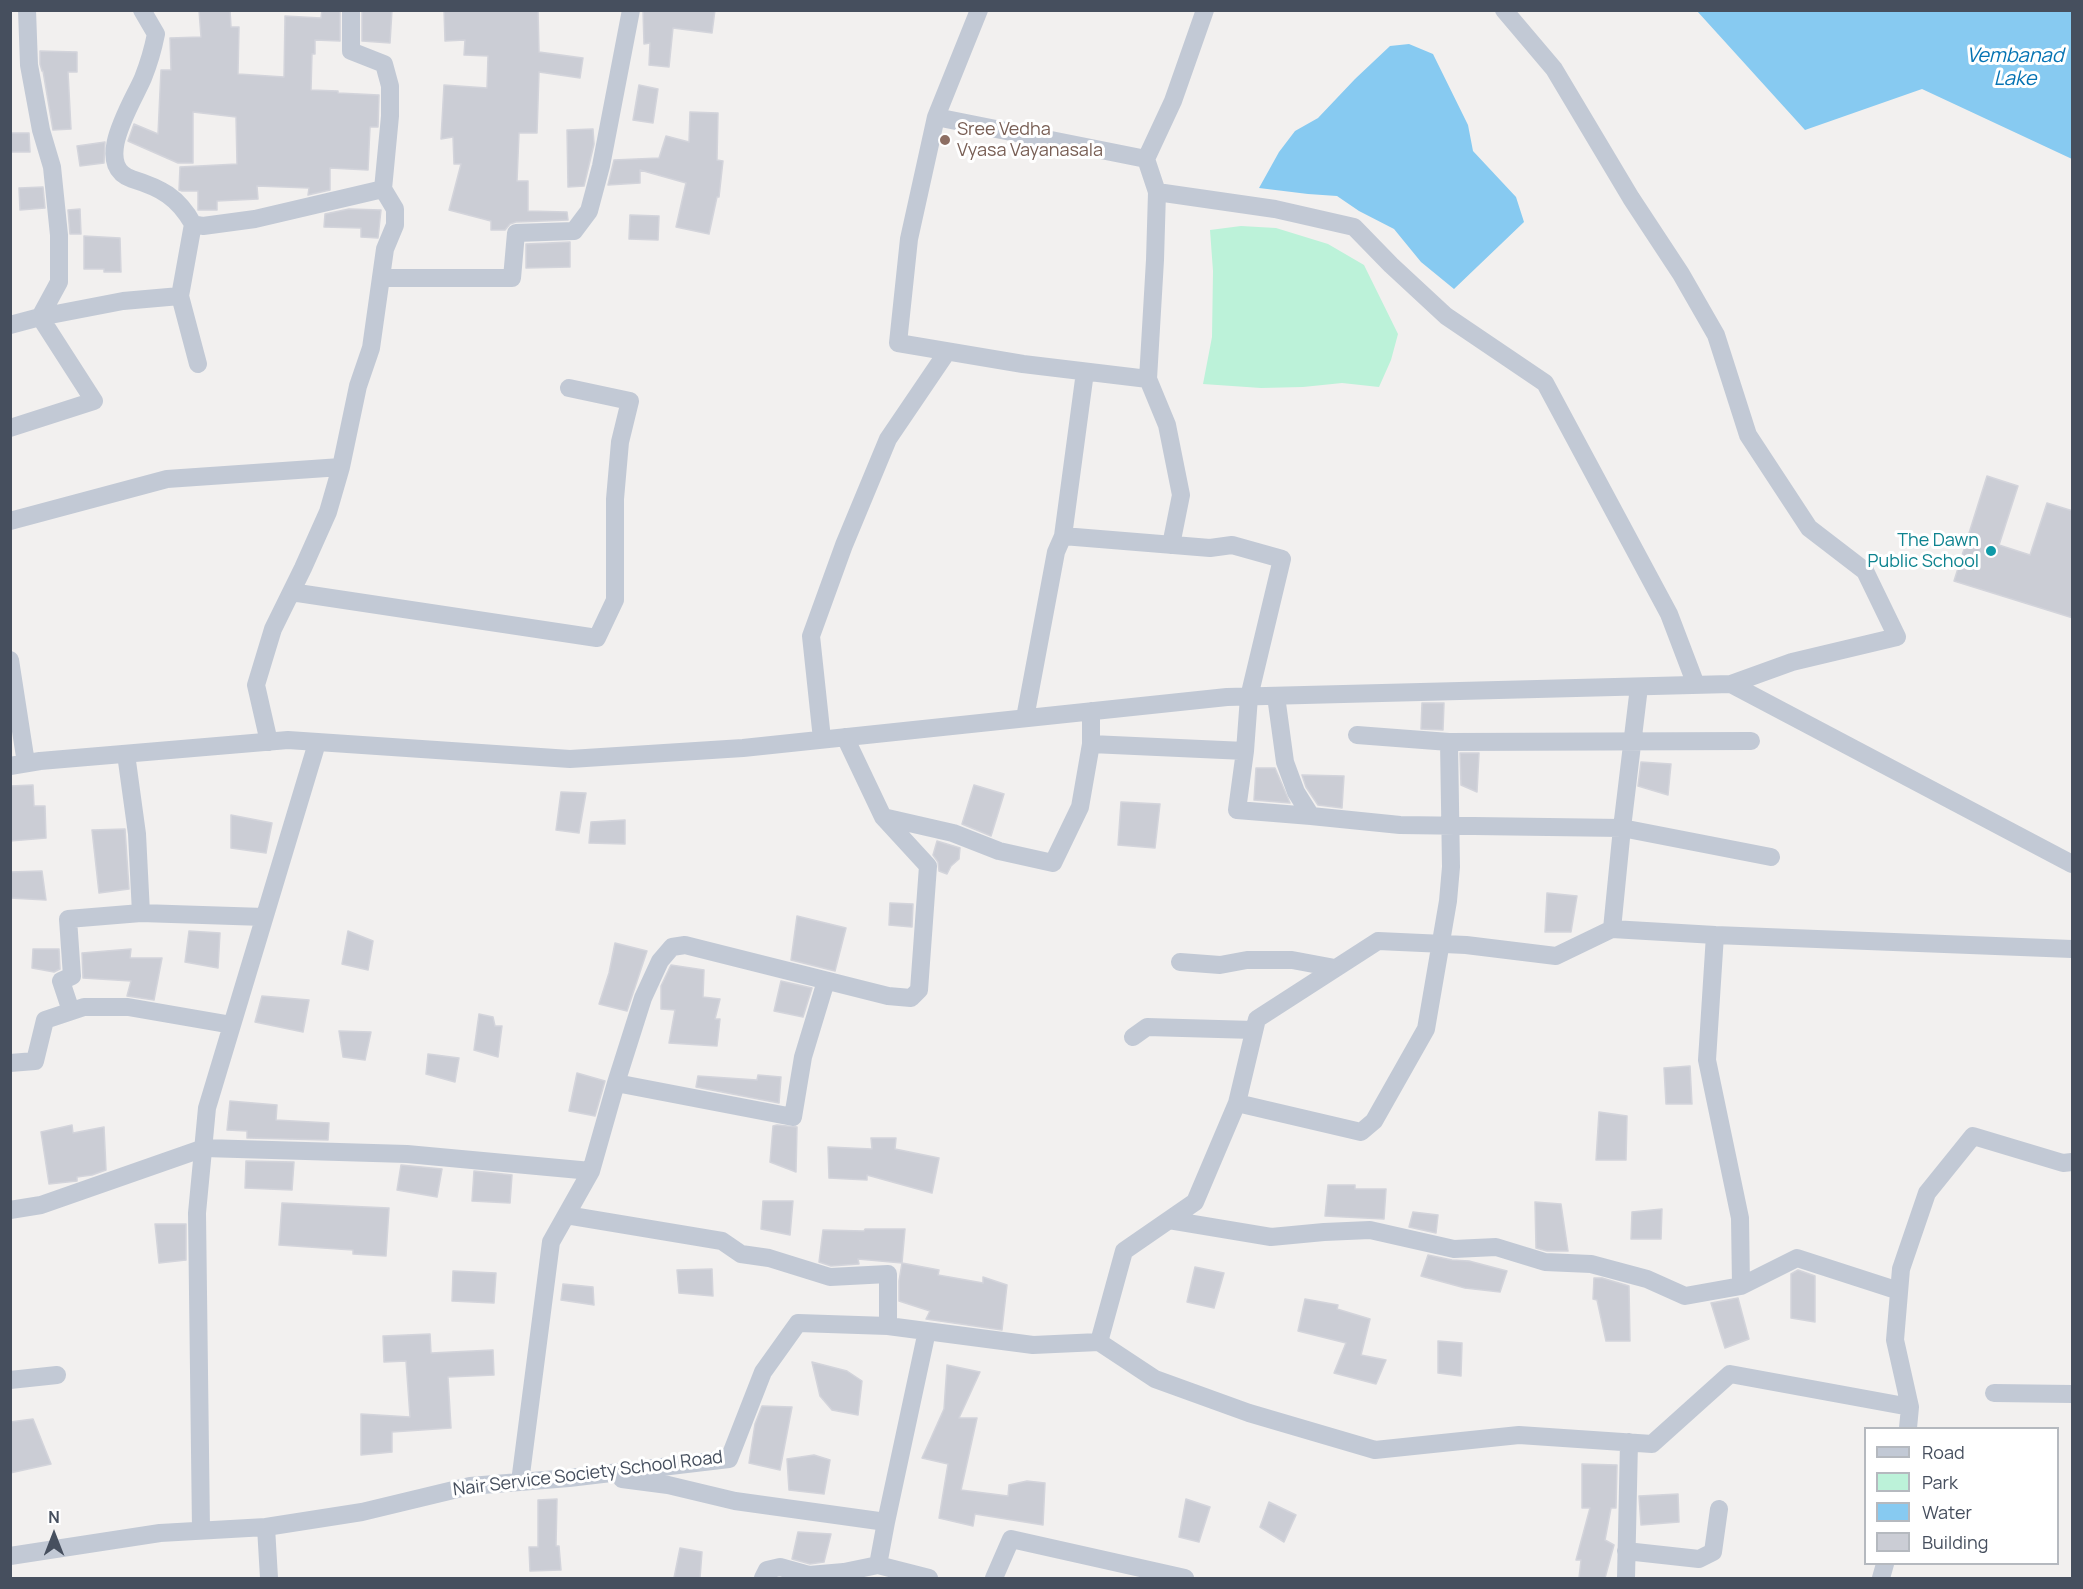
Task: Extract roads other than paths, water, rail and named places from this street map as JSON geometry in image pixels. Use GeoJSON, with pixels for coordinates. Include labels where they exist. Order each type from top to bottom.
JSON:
{"type":"FeatureCollection","features":[{"type":"Feature","properties":{"kind":"street"},"geometry":{"type":"LineString","coordinates":[[27,10],[29,65],[41,130],[52,167],[58,235],[59,282],[40,317]]}},
{"type":"Feature","properties":{"kind":"street"},"geometry":{"type":"LineString","coordinates":[[142,10],[156,34],[144,75],[118,128],[114,148],[116,164],[124,176],[164,190],[188,214],[193,224],[180,296],[198,364]]}},
{"type":"Feature","properties":{"kind":"street"},"geometry":{"type":"LineString","coordinates":[[269,742],[256,685],[273,629],[328,512],[351,426],[358,387],[371,348],[385,249],[395,225],[395,209],[383,189],[390,116],[390,86],[384,64],[351,51],[351,10]]}},
{"type":"Feature","properties":{"kind":"street"},"geometry":{"type":"LineString","coordinates":[[381,278],[512,278],[516,233],[574,231],[589,211],[601,166],[631,10]]}},
{"type":"Feature","properties":{"kind":"street"},"geometry":{"type":"LineString","coordinates":[[978,10],[936,117],[909,239],[898,343],[1023,364],[1148,379]]}},
{"type":"Feature","properties":{"kind":"street"},"geometry":{"type":"LineString","coordinates":[[1171,545],[1181,495],[1167,424],[1148,379],[1157,192],[1146,159],[1173,101],[1205,10]]}},
{"type":"Feature","properties":{"kind":"street"},"geometry":{"type":"LineString","coordinates":[[10,660],[18,765],[40,760],[288,740],[570,759],[742,748],[1249,696],[1731,684],[1792,662],[1897,637],[1865,571],[1809,528],[1748,435],[1716,335],[1681,274],[1631,198],[1554,69],[1504,10]]}},
{"type":"Feature","properties":{"kind":"street"},"geometry":{"type":"LineString","coordinates":[[936,117],[1146,159]]}},
{"type":"Feature","properties":{"kind":"street"},"geometry":{"type":"LineString","coordinates":[[193,224],[203,226],[255,219],[383,189]]}},
{"type":"Feature","properties":{"kind":"street"},"geometry":{"type":"LineString","coordinates":[[1157,192],[1275,209],[1354,227],[1446,316],[1545,383],[1670,614],[1696,686]]}},
{"type":"Feature","properties":{"kind":"street"},"geometry":{"type":"LineString","coordinates":[[10,325],[123,301],[180,296]]}},
{"type":"Feature","properties":{"kind":"street"},"geometry":{"type":"LineString","coordinates":[[10,428],[93,401],[40,317]]}},
{"type":"Feature","properties":{"kind":"street"},"geometry":{"type":"LineString","coordinates":[[822,739],[811,636],[844,545],[888,439],[947,352]]}},
{"type":"Feature","properties":{"kind":"street"},"geometry":{"type":"LineString","coordinates":[[1024,718],[1056,552],[1063,536],[1085,372]]}},
{"type":"Feature","properties":{"kind":"street"},"geometry":{"type":"LineString","coordinates":[[291,592],[597,638],[615,600],[615,499],[620,441],[630,401],[569,388]]}},
{"type":"Feature","properties":{"kind":"street"},"geometry":{"type":"LineString","coordinates":[[10,521],[167,479],[341,467]]}},
{"type":"Feature","properties":{"kind":"street"},"geometry":{"type":"LineString","coordinates":[[1063,536],[1210,548],[1232,545],[1282,560],[1249,696],[1237,810],[1400,825],[1622,828],[1771,857]]}},
{"type":"Feature","properties":{"kind":"street"},"geometry":{"type":"LineString","coordinates":[[1731,684],[2073,864]]}},
{"type":"Feature","properties":{"kind":"street"},"geometry":{"type":"LineString","coordinates":[[1612,929],[1639,687]]}},
{"type":"Feature","properties":{"kind":"street"},"geometry":{"type":"LineString","coordinates":[[1276,696],[1285,762],[1296,792],[1311,816]]}},
{"type":"Feature","properties":{"kind":"street"},"geometry":{"type":"LineString","coordinates":[[882,817],[953,833],[999,851],[1053,863],[1080,807],[1091,744],[1091,711]]}},
{"type":"Feature","properties":{"kind":"street"},"geometry":{"type":"LineString","coordinates":[[1357,735],[1449,742],[1751,741]]}},
{"type":"Feature","properties":{"kind":"street"},"geometry":{"type":"LineString","coordinates":[[520,1482],[551,1242],[591,1171],[643,998],[660,961],[672,947],[685,945],[888,996],[911,998],[919,990],[928,866],[882,817],[845,737]]}},
{"type":"Feature","properties":{"kind":"street"},"geometry":{"type":"LineString","coordinates":[[201,1530],[197,1213],[207,1108],[317,742]]}},
{"type":"Feature","properties":{"kind":"street"},"geometry":{"type":"LineString","coordinates":[[1237,1103],[1361,1132],[1374,1121],[1426,1029],[1451,867],[1449,742]]}},
{"type":"Feature","properties":{"kind":"street"},"geometry":{"type":"LineString","coordinates":[[1091,744],[1245,751]]}},
{"type":"Feature","properties":{"kind":"street"},"geometry":{"type":"LineString","coordinates":[[126,754],[137,834],[141,913]]}},
{"type":"Feature","properties":{"kind":"street"},"geometry":{"type":"LineString","coordinates":[[70,1011],[61,981],[72,976],[68,919],[141,913],[264,917]]}},
{"type":"Feature","properties":{"kind":"street"},"geometry":{"type":"LineString","coordinates":[[1910,1407],[1730,1374],[1652,1444],[1519,1435],[1375,1450],[1249,1413],[1155,1380],[1099,1342],[1124,1251],[1195,1202],[1237,1103],[1257,1019],[1378,941],[1466,945],[1556,956],[1612,929],[2073,949]]}},
{"type":"Feature","properties":{"kind":"street"},"geometry":{"type":"LineString","coordinates":[[1715,935],[1707,1060],[1740,1218],[1741,1286]]}},
{"type":"Feature","properties":{"kind":"street"},"geometry":{"type":"LineString","coordinates":[[1180,962],[1220,965],[1247,960],[1292,960],[1335,968]]}},
{"type":"Feature","properties":{"kind":"street"},"geometry":{"type":"LineString","coordinates":[[616,1083],[793,1117],[803,1057],[826,981]]}},
{"type":"Feature","properties":{"kind":"street"},"geometry":{"type":"LineString","coordinates":[[10,1062],[35,1061],[45,1020],[84,1007],[128,1007],[232,1025]]}},
{"type":"Feature","properties":{"kind":"street"},"geometry":{"type":"LineString","coordinates":[[1133,1037],[1147,1027],[1254,1030]]}},
{"type":"Feature","properties":{"kind":"street"},"geometry":{"type":"LineString","coordinates":[[1908,1427],[1910,1407],[1895,1340],[1899,1291],[1901,1269],[1928,1193],[1973,1136],[2063,1163],[2073,1162]]}},
{"type":"Feature","properties":{"kind":"street"},"geometry":{"type":"LineString","coordinates":[[10,1210],[41,1205],[204,1148],[407,1154],[591,1171]]}},
{"type":"Feature","properties":{"kind":"street"},"geometry":{"type":"LineString","coordinates":[[566,1215],[722,1241],[741,1254],[769,1258],[830,1277],[888,1274],[888,1326]]}},
{"type":"Feature","properties":{"kind":"street"},"geometry":{"type":"LineString","coordinates":[[1169,1220],[1271,1237],[1370,1230],[1454,1249],[1496,1247],[1545,1262],[1591,1264],[1647,1279],[1685,1296],[1741,1286],[1797,1258],[1899,1291]]}},
{"type":"Feature","properties":{"kind":"street","name":"Nair Service Society School Road"},"geometry":{"type":"LineString","coordinates":[[10,1556],[160,1533],[266,1527],[362,1512],[470,1486],[595,1475],[729,1459],[763,1372],[798,1323],[888,1326],[1033,1345],[1099,1342]]}},
{"type":"Feature","properties":{"kind":"street"},"geometry":{"type":"LineString","coordinates":[[878,1565],[927,1331]]}},
{"type":"Feature","properties":{"kind":"street"},"geometry":{"type":"LineString","coordinates":[[10,1380],[57,1375]]}},
{"type":"Feature","properties":{"kind":"street"},"geometry":{"type":"LineString","coordinates":[[1994,1393],[2073,1394]]}},
{"type":"Feature","properties":{"kind":"street"},"geometry":{"type":"LineString","coordinates":[[1626,1578],[1629,1442]]}},
{"type":"Feature","properties":{"kind":"street"},"geometry":{"type":"LineString","coordinates":[[595,1475],[668,1485],[735,1501],[886,1522]]}},
{"type":"Feature","properties":{"kind":"street"},"geometry":{"type":"LineString","coordinates":[[1626,1551],[1699,1559],[1713,1552],[1719,1509]]}},
{"type":"Feature","properties":{"kind":"street"},"geometry":{"type":"LineString","coordinates":[[266,1527],[269,1578]]}},
{"type":"Feature","properties":{"kind":"street"},"geometry":{"type":"LineString","coordinates":[[994,1578],[1011,1539],[1185,1578]]}},
{"type":"Feature","properties":{"kind":"street"},"geometry":{"type":"LineString","coordinates":[[763,1578],[766,1570],[780,1567],[809,1575],[844,1572],[878,1565],[929,1578]]}},
{"type":"Feature","properties":{"kind":"water","name":"Vembanad Lake"},"geometry":{"type":"Polygon","coordinates":[[[1697,11],[2072,11],[2072,159],[1922,89],[1805,130],[1697,11]]]}},
{"type":"Feature","properties":{"kind":"water"},"geometry":{"type":"Polygon","coordinates":[[[1409,44],[1433,54],[1468,125],[1473,151],[1516,197],[1524,222],[1454,289],[1421,262],[1394,229],[1359,211],[1337,196],[1259,188],[1279,152],[1295,131],[1318,118],[1390,46],[1409,44]]]}},
{"type":"Feature","properties":{"kind":"place","name":"Sree Vedha Vyasa Vayanasala"},"geometry":{"type":"Point","coordinates":[945,140]}},
{"type":"Feature","properties":{"kind":"place","name":"The Dawn Public School"},"geometry":{"type":"Point","coordinates":[1991,551]}}]}
